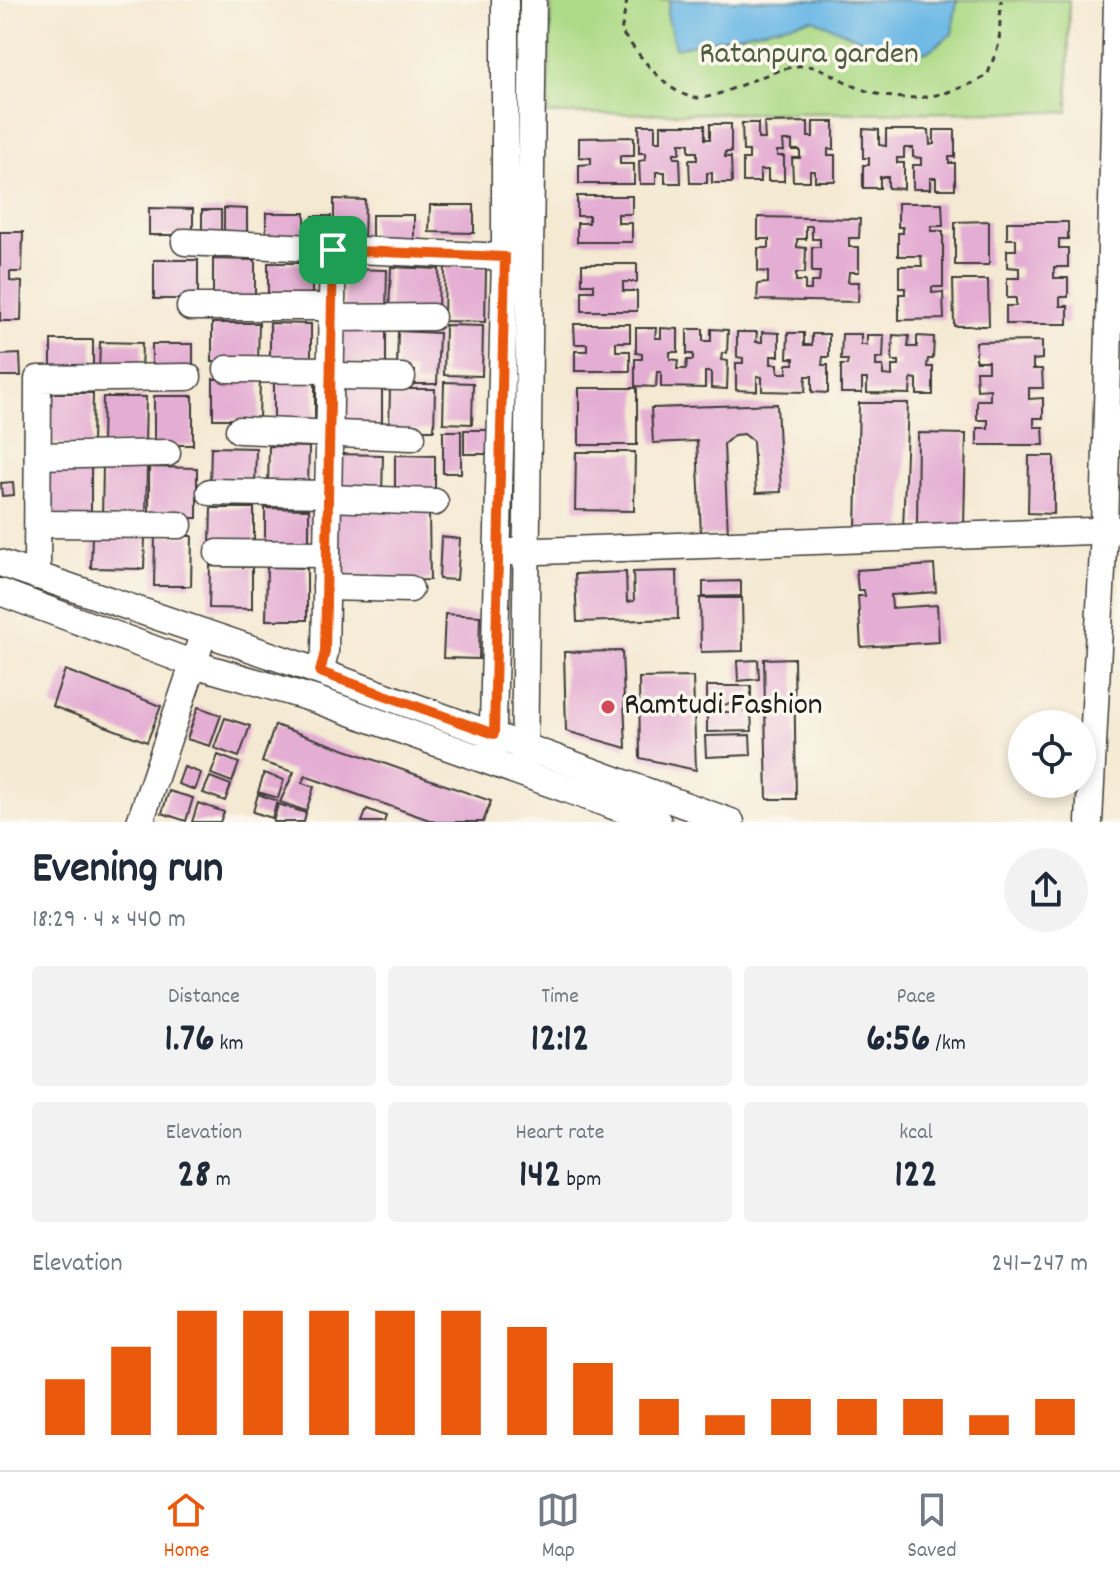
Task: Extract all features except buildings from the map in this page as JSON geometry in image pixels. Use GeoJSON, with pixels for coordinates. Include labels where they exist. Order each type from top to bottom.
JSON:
{"type":"FeatureCollection","features":[{"type":"Feature","properties":{"kind":"street"},"geometry":{"type":"LineString","coordinates":[[492,762],[505,257],[505,0]]}},
{"type":"Feature","properties":{"kind":"street"},"geometry":{"type":"LineString","coordinates":[[524,773],[533,0]]}},
{"type":"Feature","properties":{"kind":"street"},"geometry":{"type":"LineString","coordinates":[[1089,822],[1112,531],[1117,0]]}},
{"type":"Feature","properties":{"kind":"street"},"geometry":{"type":"LineString","coordinates":[[185,242],[505,257]]}},
{"type":"Feature","properties":{"kind":"street"},"geometry":{"type":"LineString","coordinates":[[320,672],[325,652],[333,250]]}},
{"type":"Feature","properties":{"kind":"street"},"geometry":{"type":"LineString","coordinates":[[190,307],[432,317]]}},
{"type":"Feature","properties":{"kind":"street"},"geometry":{"type":"LineString","coordinates":[[227,369],[402,377]]}},
{"type":"Feature","properties":{"kind":"street"},"geometry":{"type":"LineString","coordinates":[[37,576],[38,379],[188,377]]}},
{"type":"Feature","properties":{"kind":"street"},"geometry":{"type":"LineString","coordinates":[[239,430],[412,437]]}},
{"type":"Feature","properties":{"kind":"street"},"geometry":{"type":"LineString","coordinates":[[38,456],[167,453]]}},
{"type":"Feature","properties":{"kind":"street"},"geometry":{"type":"LineString","coordinates":[[210,492],[435,502]]}},
{"type":"Feature","properties":{"kind":"street"},"geometry":{"type":"LineString","coordinates":[[38,524],[179,525]]}},
{"type":"Feature","properties":{"kind":"street"},"geometry":{"type":"LineString","coordinates":[[498,552],[1112,531]]}},
{"type":"Feature","properties":{"kind":"street"},"geometry":{"type":"LineString","coordinates":[[218,553],[327,554]]}},
{"type":"Feature","properties":{"kind":"street"},"geometry":{"type":"LineString","coordinates":[[0,563],[320,672],[731,822]]}},
{"type":"Feature","properties":{"kind":"street"},"geometry":{"type":"LineString","coordinates":[[326,587],[410,589]]}},
{"type":"Feature","properties":{"kind":"street"},"geometry":{"type":"LineString","coordinates":[[0,592],[194,664],[314,699],[658,822]]}},
{"type":"Feature","properties":{"kind":"street"},"geometry":{"type":"LineString","coordinates":[[140,822],[204,632]]}},
{"type":"Feature","properties":{"kind":"path"},"geometry":{"type":"LineString","coordinates":[[627,0],[621,32],[672,88],[699,98],[797,66],[827,69],[874,96],[909,99],[960,90],[987,76],[999,44],[1001,0]]}},
{"type":"Feature","properties":{"kind":"green space","name":"Ratanpura garden"},"geometry":{"type":"Polygon","coordinates":[[[551,0],[1069,0],[1068,112],[548,114],[551,0]]]}},
{"type":"Feature","properties":{"kind":"water"},"geometry":{"type":"Polygon","coordinates":[[[670,0],[957,0],[952,34],[927,52],[888,51],[813,19],[675,48],[667,14],[670,0]]]}},
{"type":"Feature","properties":{"kind":"place","name":"Ramtudi Fashion"},"geometry":{"type":"Point","coordinates":[608,707]}},
{"type":"Feature","properties":{"kind":"route"},"geometry":{"type":"LineString","coordinates":[[333,250],[505,257],[494,734],[320,672],[325,652],[333,250]]}}]}
